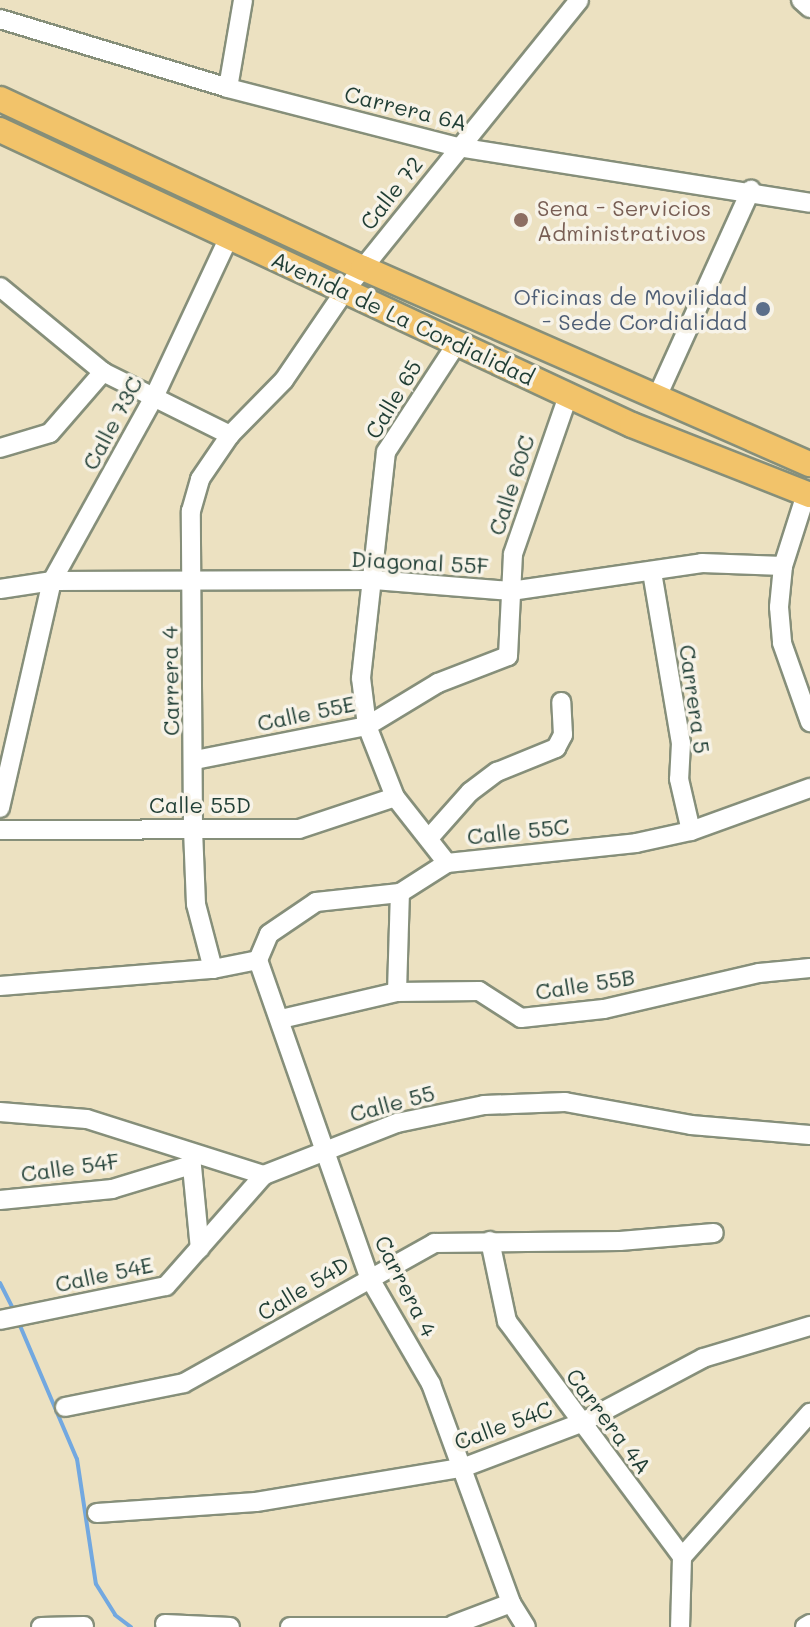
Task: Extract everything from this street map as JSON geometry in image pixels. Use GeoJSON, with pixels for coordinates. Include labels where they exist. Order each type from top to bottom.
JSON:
{"type":"FeatureCollection","features":[{"type":"Feature","properties":{"kind":"main road","name":"Avenida de La Cordialidad"},"geometry":{"type":"LineString","coordinates":[[0,99],[363,268],[810,464]]}},
{"type":"Feature","properties":{"kind":"main road","name":"Avenida de La Cordialidad"},"geometry":{"type":"LineString","coordinates":[[0,130],[346,289],[568,396],[808,495]]}},
{"type":"Feature","properties":{"kind":"street"},"geometry":{"type":"LineString","coordinates":[[228,88],[243,0]]}},
{"type":"Feature","properties":{"kind":"street","name":"Calle 72"},"geometry":{"type":"LineString","coordinates":[[230,435],[284,380],[346,289],[579,0]]}},
{"type":"Feature","properties":{"kind":"street"},"geometry":{"type":"LineString","coordinates":[[801,0],[810,8]]}},
{"type":"Feature","properties":{"kind":"street","name":"Carrera 6A"},"geometry":{"type":"LineString","coordinates":[[0,19],[228,88],[458,147],[751,190],[810,203]]}},
{"type":"Feature","properties":{"kind":"street"},"geometry":{"type":"LineString","coordinates":[[656,399],[751,190]]}},
{"type":"Feature","properties":{"kind":"street","name":"Calle 73C"},"geometry":{"type":"LineString","coordinates":[[0,808],[52,581],[155,395],[229,237]]}},
{"type":"Feature","properties":{"kind":"street"},"geometry":{"type":"LineString","coordinates":[[0,287],[103,372],[155,395],[230,435]]}},
{"type":"Feature","properties":{"kind":"street","name":"Calle 65"},"geometry":{"type":"LineString","coordinates":[[374,580],[386,452],[457,343]]}},
{"type":"Feature","properties":{"kind":"street"},"geometry":{"type":"LineString","coordinates":[[0,448],[50,433],[103,372]]}},
{"type":"Feature","properties":{"kind":"street","name":"Calle 60C"},"geometry":{"type":"LineString","coordinates":[[508,656],[511,591],[523,518],[568,396]]}},
{"type":"Feature","properties":{"kind":"street","name":"Carrera 4"},"geometry":{"type":"LineString","coordinates":[[213,969],[196,904],[191,511],[200,479],[230,435]]}},
{"type":"Feature","properties":{"kind":"street"},"geometry":{"type":"LineString","coordinates":[[808,495],[783,566],[782,643],[810,722]]}},
{"type":"Feature","properties":{"kind":"street","name":"Diagonal 55F"},"geometry":{"type":"LineString","coordinates":[[52,581],[191,583],[374,580],[511,591],[702,563],[783,566]]}},
{"type":"Feature","properties":{"kind":"street","name":"Carrera 5"},"geometry":{"type":"LineString","coordinates":[[652,572],[681,743],[679,779],[691,831]]}},
{"type":"Feature","properties":{"kind":"street"},"geometry":{"type":"LineString","coordinates":[[374,580],[361,678],[367,726],[395,797],[430,837],[447,863]]}},
{"type":"Feature","properties":{"kind":"street"},"geometry":{"type":"LineString","coordinates":[[0,589],[52,581]]}},
{"type":"Feature","properties":{"kind":"street","name":"Calle 55E"},"geometry":{"type":"LineString","coordinates":[[195,760],[367,726],[438,683],[508,656]]}},
{"type":"Feature","properties":{"kind":"street"},"geometry":{"type":"LineString","coordinates":[[430,837],[488,779],[556,748],[563,735],[561,702]]}},
{"type":"Feature","properties":{"kind":"street","name":"Calle 55C"},"geometry":{"type":"LineString","coordinates":[[258,960],[269,934],[316,902],[400,893],[447,863],[636,843],[691,831],[810,788]]}},
{"type":"Feature","properties":{"kind":"street","name":"Calle 55D"},"geometry":{"type":"LineString","coordinates":[[0,830],[299,829],[395,797]]}},
{"type":"Feature","properties":{"kind":"street"},"geometry":{"type":"LineString","coordinates":[[397,992],[400,893]]}},
{"type":"Feature","properties":{"kind":"street"},"geometry":{"type":"LineString","coordinates":[[0,986],[213,969],[258,960]]}},
{"type":"Feature","properties":{"kind":"street","name":"Carrera 4"},"geometry":{"type":"LineString","coordinates":[[258,960],[281,1019],[321,1149],[369,1277],[431,1384],[465,1467],[511,1603],[526,1627]]}},
{"type":"Feature","properties":{"kind":"street","name":"Calle 55B"},"geometry":{"type":"LineString","coordinates":[[281,1019],[397,992],[484,992],[521,1018],[604,1009],[759,973],[810,968]]}},
{"type":"Feature","properties":{"kind":"street","name":"Calle 55"},"geometry":{"type":"LineString","coordinates":[[264,1175],[321,1149],[397,1123],[484,1105],[565,1102],[691,1125],[810,1135]]}},
{"type":"Feature","properties":{"kind":"street"},"geometry":{"type":"LineString","coordinates":[[0,1112],[87,1119],[191,1159],[264,1175]]}},
{"type":"Feature","properties":{"kind":"street"},"geometry":{"type":"LineString","coordinates":[[191,1159],[200,1249]]}},
{"type":"Feature","properties":{"kind":"street","name":"Calle 54F"},"geometry":{"type":"LineString","coordinates":[[0,1200],[112,1189],[191,1159]]}},
{"type":"Feature","properties":{"kind":"street","name":"Calle 54E"},"geometry":{"type":"LineString","coordinates":[[3,1319],[166,1286],[264,1175]]}},
{"type":"Feature","properties":{"kind":"street","name":"Calle 54D"},"geometry":{"type":"LineString","coordinates":[[65,1407],[184,1383],[434,1243],[620,1241],[714,1233]]}},
{"type":"Feature","properties":{"kind":"street","name":"Carrera 4A"},"geometry":{"type":"LineString","coordinates":[[490,1241],[507,1321],[682,1557]]}},
{"type":"Feature","properties":{"kind":"street","name":"Calle 54C"},"geometry":{"type":"LineString","coordinates":[[97,1513],[256,1502],[465,1467],[581,1423],[703,1358],[810,1326]]}},
{"type":"Feature","properties":{"kind":"street"},"geometry":{"type":"LineString","coordinates":[[680,1627],[682,1557],[810,1413]]}},
{"type":"Feature","properties":{"kind":"street"},"geometry":{"type":"LineString","coordinates":[[290,1627],[455,1626],[511,1603]]}},
{"type":"Feature","properties":{"kind":"street"},"geometry":{"type":"LineString","coordinates":[[165,1624],[230,1627]]}},
{"type":"Feature","properties":{"kind":"street"},"geometry":{"type":"LineString","coordinates":[[46,1627],[84,1626]]}},
{"type":"Feature","properties":{"kind":"waterway"},"geometry":{"type":"LineString","coordinates":[[0,1283],[15,1313]]}},
{"type":"Feature","properties":{"kind":"waterway"},"geometry":{"type":"LineString","coordinates":[[18,1321],[77,1459],[96,1584],[115,1615],[131,1627]]}},
{"type":"Feature","properties":{"kind":"place","name":"Sena - Servicios Administrativos"},"geometry":{"type":"Point","coordinates":[521,220]}},
{"type":"Feature","properties":{"kind":"place","name":"Oficinas de Movilidad - Sede Cordialidad"},"geometry":{"type":"Point","coordinates":[763,309]}}]}
